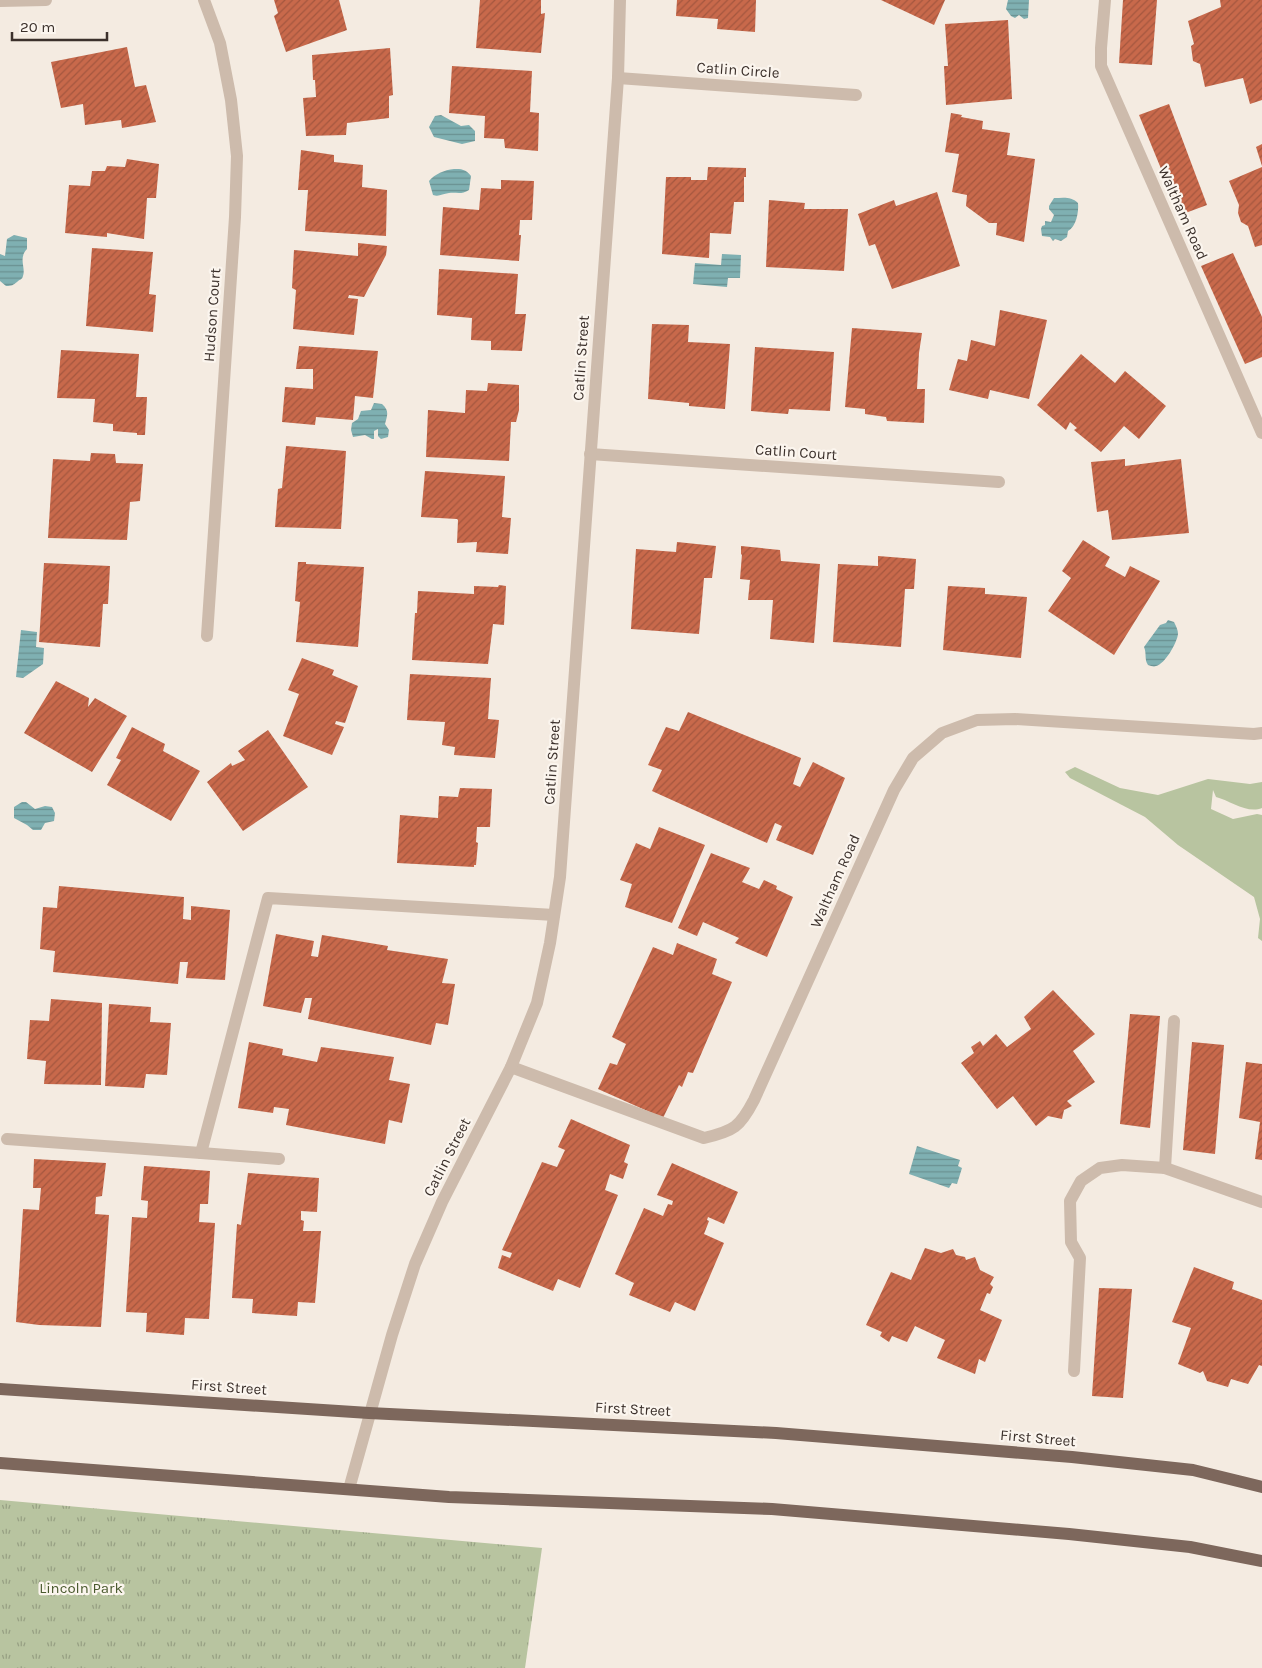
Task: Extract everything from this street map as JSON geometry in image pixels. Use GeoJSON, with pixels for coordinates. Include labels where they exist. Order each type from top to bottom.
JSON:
{"type":"FeatureCollection","features":[{"type":"Feature","properties":{"kind":"main road","name":"First Street"},"geometry":{"type":"LineString","coordinates":[[0,1388],[369,1412],[776,1433],[1062,1456],[1193,1470],[1262,1487]]}},
{"type":"Feature","properties":{"kind":"main road"},"geometry":{"type":"LineString","coordinates":[[0,1463],[449,1497],[782,1510],[1069,1534],[1190,1547],[1262,1561]]}},
{"type":"Feature","properties":{"kind":"street"},"geometry":{"type":"LineString","coordinates":[[0,1],[46,0]]}},
{"type":"Feature","properties":{"kind":"street","name":"Hudson Court"},"geometry":{"type":"LineString","coordinates":[[204,0],[220,43],[231,100],[236,156],[236,217],[207,636]]}},
{"type":"Feature","properties":{"kind":"street","name":"Catlin Street"},"geometry":{"type":"LineString","coordinates":[[348,1489],[369,1412],[415,1264],[442,1202],[511,1067],[537,1003],[550,943],[560,877],[618,78],[620,0]]}},
{"type":"Feature","properties":{"kind":"street","name":"Waltham Road"},"geometry":{"type":"LineString","coordinates":[[1105,0],[1101,66],[1262,433]]}},
{"type":"Feature","properties":{"kind":"street","name":"Catlin Circle"},"geometry":{"type":"LineString","coordinates":[[618,78],[856,95]]}},
{"type":"Feature","properties":{"kind":"street","name":"Catlin Court"},"geometry":{"type":"LineString","coordinates":[[590,454],[999,482]]}},
{"type":"Feature","properties":{"kind":"street","name":"Waltham Road"},"geometry":{"type":"LineString","coordinates":[[511,1067],[704,1138],[726,1133],[744,1120],[754,1100],[894,790],[913,758],[942,733],[977,720],[1015,719],[1262,733]]}},
{"type":"Feature","properties":{"kind":"street"},"geometry":{"type":"LineString","coordinates":[[201,1153],[268,898],[554,915]]}},
{"type":"Feature","properties":{"kind":"street"},"geometry":{"type":"LineString","coordinates":[[1165,1168],[1174,1021]]}},
{"type":"Feature","properties":{"kind":"street"},"geometry":{"type":"LineString","coordinates":[[8,1139],[278,1159]]}},
{"type":"Feature","properties":{"kind":"street"},"geometry":{"type":"LineString","coordinates":[[1074,1371],[1080,1258],[1071,1242],[1070,1201],[1081,1181],[1100,1168],[1122,1165],[1165,1168],[1262,1202]]}},
{"type":"Feature","properties":{"kind":"green space"},"geometry":{"type":"Polygon","coordinates":[[[1075,767],[1120,788],[1158,795],[1208,779],[1250,784],[1262,782],[1262,808],[1251,809],[1239,806],[1216,797],[1213,790],[1211,809],[1233,819],[1257,814],[1262,815],[1262,941],[1258,938],[1260,919],[1254,897],[1178,845],[1145,817],[1070,778],[1065,772],[1075,767]]]}},
{"type":"Feature","properties":{"kind":"green space","name":"Lincoln Park"},"geometry":{"type":"Polygon","coordinates":[[[0,1500],[542,1548],[525,1668],[0,1668],[0,1500]]]}},
{"type":"Feature","properties":{"kind":"water"},"geometry":{"type":"Polygon","coordinates":[[[1008,0],[1029,0],[1028,18],[1024,19],[1019,15],[1015,18],[1011,16],[1006,9],[1008,0]]]}},
{"type":"Feature","properties":{"kind":"water"},"geometry":{"type":"Polygon","coordinates":[[[441,115],[461,126],[469,125],[475,131],[475,141],[462,144],[434,137],[429,127],[435,116],[441,115]]]}},
{"type":"Feature","properties":{"kind":"water"},"geometry":{"type":"Polygon","coordinates":[[[454,169],[463,170],[471,176],[469,190],[461,193],[433,195],[429,181],[440,173],[454,169]]]}},
{"type":"Feature","properties":{"kind":"water"},"geometry":{"type":"Polygon","coordinates":[[[1054,198],[1070,198],[1078,203],[1075,223],[1068,231],[1067,237],[1061,241],[1055,239],[1053,241],[1050,237],[1042,236],[1042,226],[1045,225],[1045,221],[1051,222],[1054,215],[1049,206],[1054,198]]]}},
{"type":"Feature","properties":{"kind":"water"},"geometry":{"type":"Polygon","coordinates":[[[14,235],[27,238],[27,249],[23,256],[24,273],[21,279],[12,285],[6,286],[0,281],[0,254],[5,256],[7,239],[14,235]]]}},
{"type":"Feature","properties":{"kind":"water"},"geometry":{"type":"Polygon","coordinates":[[[722,254],[741,255],[740,278],[728,278],[727,287],[693,284],[695,263],[721,265],[722,254]]]}},
{"type":"Feature","properties":{"kind":"water"},"geometry":{"type":"Polygon","coordinates":[[[374,403],[382,404],[386,409],[385,424],[389,430],[388,437],[381,439],[378,436],[378,429],[374,431],[374,439],[365,435],[353,437],[352,423],[358,419],[361,411],[371,410],[374,403]]]}},
{"type":"Feature","properties":{"kind":"water"},"geometry":{"type":"Polygon","coordinates":[[[1168,620],[1174,622],[1177,630],[1178,634],[1175,643],[1163,661],[1154,666],[1148,665],[1144,647],[1160,625],[1168,620]]]}},
{"type":"Feature","properties":{"kind":"water"},"geometry":{"type":"Polygon","coordinates":[[[21,630],[37,632],[36,647],[44,648],[43,664],[23,678],[16,677],[21,630]]]}},
{"type":"Feature","properties":{"kind":"water"},"geometry":{"type":"Polygon","coordinates":[[[22,802],[26,802],[35,809],[45,806],[52,807],[55,813],[54,821],[45,823],[41,830],[33,830],[14,818],[14,807],[22,802]]]}},
{"type":"Feature","properties":{"kind":"water"},"geometry":{"type":"Polygon","coordinates":[[[917,1146],[960,1160],[958,1166],[962,1168],[957,1184],[952,1183],[949,1188],[909,1174],[917,1146]]]}},
{"type":"Feature","properties":{"kind":"building"},"geometry":{"type":"Polygon","coordinates":[[[274,0],[339,0],[347,30],[286,52],[274,16],[278,13],[274,0]]]}},
{"type":"Feature","properties":{"kind":"building"},"geometry":{"type":"Polygon","coordinates":[[[480,0],[541,0],[541,14],[545,13],[541,53],[476,48],[480,0]]]}},
{"type":"Feature","properties":{"kind":"building"},"geometry":{"type":"Polygon","coordinates":[[[677,0],[756,0],[755,32],[717,29],[718,19],[676,16],[677,0]]]}},
{"type":"Feature","properties":{"kind":"building"},"geometry":{"type":"Polygon","coordinates":[[[881,0],[945,0],[934,25],[881,0]]]}},
{"type":"Feature","properties":{"kind":"building"},"geometry":{"type":"Polygon","coordinates":[[[1123,0],[1157,0],[1152,65],[1119,63],[1123,0]]]}},
{"type":"Feature","properties":{"kind":"building"},"geometry":{"type":"Polygon","coordinates":[[[1220,0],[1262,0],[1262,100],[1250,104],[1243,78],[1205,87],[1200,64],[1193,61],[1191,46],[1194,44],[1188,21],[1221,7],[1220,0]]]}},
{"type":"Feature","properties":{"kind":"building"},"geometry":{"type":"Polygon","coordinates":[[[1008,20],[1012,99],[946,105],[944,66],[948,66],[945,24],[1008,20]]]}},
{"type":"Feature","properties":{"kind":"building"},"geometry":{"type":"Polygon","coordinates":[[[127,47],[135,87],[146,85],[156,122],[122,128],[121,120],[85,125],[83,104],[61,108],[51,62],[127,47]]]}},
{"type":"Feature","properties":{"kind":"building"},"geometry":{"type":"Polygon","coordinates":[[[390,48],[393,95],[389,96],[389,118],[347,123],[346,135],[306,136],[303,98],[316,97],[312,55],[390,48]]]}},
{"type":"Feature","properties":{"kind":"building"},"geometry":{"type":"Polygon","coordinates":[[[452,66],[532,71],[530,112],[539,113],[538,151],[505,148],[504,139],[484,138],[485,116],[449,113],[452,66]]]}},
{"type":"Feature","properties":{"kind":"building"},"geometry":{"type":"Polygon","coordinates":[[[1169,104],[1207,205],[1180,215],[1139,115],[1169,104]]]}},
{"type":"Feature","properties":{"kind":"building"},"geometry":{"type":"Polygon","coordinates":[[[951,113],[983,121],[982,129],[1010,133],[1007,155],[1035,159],[1024,242],[996,235],[997,223],[989,223],[966,206],[967,195],[952,192],[959,154],[945,152],[951,113]]]}},
{"type":"Feature","properties":{"kind":"building"},"geometry":{"type":"Polygon","coordinates":[[[1262,144],[1262,166],[1256,147],[1262,144]]]}},
{"type":"Feature","properties":{"kind":"building"},"geometry":{"type":"Polygon","coordinates":[[[301,150],[334,155],[334,162],[363,165],[362,187],[387,190],[386,236],[305,231],[308,190],[298,190],[301,150]]]}},
{"type":"Feature","properties":{"kind":"building"},"geometry":{"type":"Polygon","coordinates":[[[127,159],[159,164],[156,198],[147,198],[144,239],[107,233],[107,237],[65,233],[69,185],[90,186],[92,171],[105,171],[107,166],[125,167],[127,159]]]}},
{"type":"Feature","properties":{"kind":"building"},"geometry":{"type":"Polygon","coordinates":[[[708,167],[746,168],[744,202],[734,202],[731,234],[710,233],[709,258],[662,254],[666,177],[691,177],[691,180],[707,180],[708,167]]]}},
{"type":"Feature","properties":{"kind":"building"},"geometry":{"type":"Polygon","coordinates":[[[1262,167],[1262,245],[1255,247],[1248,226],[1241,222],[1238,213],[1239,205],[1229,181],[1262,167]]]}},
{"type":"Feature","properties":{"kind":"building"},"geometry":{"type":"Polygon","coordinates":[[[501,180],[534,181],[532,220],[520,220],[519,261],[440,255],[443,207],[479,210],[481,188],[501,189],[501,180]]]}},
{"type":"Feature","properties":{"kind":"building"},"geometry":{"type":"Polygon","coordinates":[[[937,192],[960,266],[892,289],[875,244],[869,246],[858,214],[894,200],[896,206],[937,192]]]}},
{"type":"Feature","properties":{"kind":"building"},"geometry":{"type":"Polygon","coordinates":[[[769,200],[805,203],[804,209],[848,209],[844,271],[766,267],[769,200]]]}},
{"type":"Feature","properties":{"kind":"building"},"geometry":{"type":"Polygon","coordinates":[[[358,243],[387,246],[386,255],[364,297],[349,295],[348,298],[358,299],[354,335],[293,329],[296,290],[292,288],[294,250],[358,256],[358,243]]]}},
{"type":"Feature","properties":{"kind":"building"},"geometry":{"type":"Polygon","coordinates":[[[92,248],[153,252],[149,294],[156,295],[153,332],[86,326],[92,248]]]}},
{"type":"Feature","properties":{"kind":"building"},"geometry":{"type":"Polygon","coordinates":[[[1233,253],[1262,317],[1262,357],[1245,364],[1201,266],[1233,253]]]}},
{"type":"Feature","properties":{"kind":"building"},"geometry":{"type":"Polygon","coordinates":[[[439,269],[518,274],[515,314],[526,314],[522,351],[491,350],[491,341],[471,340],[472,318],[437,315],[439,269]]]}},
{"type":"Feature","properties":{"kind":"building"},"geometry":{"type":"Polygon","coordinates":[[[1000,310],[1047,320],[1029,399],[990,390],[988,399],[949,390],[958,359],[967,361],[971,340],[995,346],[1000,310]]]}},
{"type":"Feature","properties":{"kind":"building"},"geometry":{"type":"Polygon","coordinates":[[[652,324],[689,325],[688,342],[730,344],[725,409],[689,406],[689,403],[648,399],[652,324]]]}},
{"type":"Feature","properties":{"kind":"building"},"geometry":{"type":"Polygon","coordinates":[[[852,328],[922,333],[917,389],[925,389],[924,423],[887,421],[886,417],[865,414],[865,409],[845,407],[852,328]]]}},
{"type":"Feature","properties":{"kind":"building"},"geometry":{"type":"Polygon","coordinates":[[[299,346],[378,351],[373,398],[355,396],[353,420],[316,417],[315,425],[282,422],[285,387],[313,389],[313,369],[296,369],[299,346]]]}},
{"type":"Feature","properties":{"kind":"building"},"geometry":{"type":"Polygon","coordinates":[[[755,347],[834,352],[830,411],[789,409],[788,414],[751,411],[755,347]]]}},
{"type":"Feature","properties":{"kind":"building"},"geometry":{"type":"Polygon","coordinates":[[[61,350],[139,354],[136,397],[147,397],[145,435],[113,431],[113,424],[93,422],[95,399],[57,398],[61,350]]]}},
{"type":"Feature","properties":{"kind":"building"},"geometry":{"type":"Polygon","coordinates":[[[1081,354],[1115,383],[1125,371],[1166,406],[1139,439],[1124,426],[1101,452],[1074,430],[1077,428],[1070,422],[1066,430],[1037,405],[1081,354]]]}},
{"type":"Feature","properties":{"kind":"building"},"geometry":{"type":"Polygon","coordinates":[[[488,383],[519,385],[519,410],[516,422],[511,422],[509,461],[426,457],[428,410],[465,413],[466,390],[487,391],[488,383]]]}},
{"type":"Feature","properties":{"kind":"building"},"geometry":{"type":"Polygon","coordinates":[[[286,446],[346,451],[341,529],[275,527],[278,489],[282,488],[286,446]]]}},
{"type":"Feature","properties":{"kind":"building"},"geometry":{"type":"Polygon","coordinates":[[[91,453],[115,454],[116,463],[143,464],[140,501],[130,502],[127,540],[48,538],[53,459],[90,461],[91,453]]]}},
{"type":"Feature","properties":{"kind":"building"},"geometry":{"type":"Polygon","coordinates":[[[1125,459],[1125,466],[1181,459],[1189,533],[1112,540],[1108,510],[1097,512],[1091,462],[1125,459]]]}},
{"type":"Feature","properties":{"kind":"building"},"geometry":{"type":"Polygon","coordinates":[[[425,471],[505,476],[502,517],[511,518],[508,554],[476,552],[477,542],[457,543],[457,519],[421,517],[425,471]]]}},
{"type":"Feature","properties":{"kind":"building"},"geometry":{"type":"Polygon","coordinates":[[[1083,540],[1110,557],[1105,566],[1125,577],[1130,566],[1160,581],[1114,655],[1048,611],[1071,578],[1062,571],[1083,540]]]}},
{"type":"Feature","properties":{"kind":"building"},"geometry":{"type":"Polygon","coordinates":[[[677,542],[716,546],[712,578],[704,578],[699,634],[631,629],[636,549],[676,552],[677,542]]]}},
{"type":"Feature","properties":{"kind":"building"},"geometry":{"type":"Polygon","coordinates":[[[741,546],[780,550],[781,561],[820,564],[814,643],[770,639],[773,600],[748,600],[750,580],[740,579],[741,546]]]}},
{"type":"Feature","properties":{"kind":"building"},"geometry":{"type":"Polygon","coordinates":[[[878,556],[916,559],[914,589],[905,589],[901,647],[833,642],[838,564],[878,566],[878,556]]]}},
{"type":"Feature","properties":{"kind":"building"},"geometry":{"type":"Polygon","coordinates":[[[298,562],[364,567],[358,647],[296,642],[300,602],[295,601],[298,562]]]}},
{"type":"Feature","properties":{"kind":"building"},"geometry":{"type":"Polygon","coordinates":[[[44,563],[110,566],[108,604],[103,604],[100,647],[39,642],[44,563]]]}},
{"type":"Feature","properties":{"kind":"building"},"geometry":{"type":"Polygon","coordinates":[[[499,585],[506,586],[504,625],[493,624],[488,664],[412,660],[418,591],[474,594],[474,586],[498,587],[499,585]]]}},
{"type":"Feature","properties":{"kind":"building"},"geometry":{"type":"Polygon","coordinates":[[[948,586],[985,588],[985,594],[1027,597],[1021,658],[943,650],[948,586]]]}},
{"type":"Feature","properties":{"kind":"building"},"geometry":{"type":"Polygon","coordinates":[[[302,658],[334,670],[332,675],[358,686],[345,723],[336,721],[335,724],[344,727],[332,755],[283,736],[299,694],[288,690],[302,658]]]}},
{"type":"Feature","properties":{"kind":"building"},"geometry":{"type":"Polygon","coordinates":[[[410,674],[491,678],[488,719],[499,720],[495,758],[454,755],[455,747],[442,745],[445,722],[407,720],[410,674]]]}},
{"type":"Feature","properties":{"kind":"building"},"geometry":{"type":"Polygon","coordinates":[[[56,681],[89,698],[88,707],[95,698],[127,716],[92,772],[24,733],[56,681]]]}},
{"type":"Feature","properties":{"kind":"building"},"geometry":{"type":"Polygon","coordinates":[[[688,712],[801,758],[793,784],[800,787],[813,762],[845,778],[813,855],[776,840],[782,826],[775,823],[767,843],[652,791],[662,770],[648,765],[666,727],[679,731],[688,712]]]}},
{"type":"Feature","properties":{"kind":"building"},"geometry":{"type":"Polygon","coordinates":[[[132,727],[165,744],[163,751],[200,771],[171,821],[107,785],[121,760],[116,758],[132,727]]]}},
{"type":"Feature","properties":{"kind":"building"},"geometry":{"type":"Polygon","coordinates":[[[268,730],[308,787],[243,831],[207,782],[231,763],[232,766],[245,760],[238,751],[268,730]]]}},
{"type":"Feature","properties":{"kind":"building"},"geometry":{"type":"Polygon","coordinates":[[[460,788],[492,789],[490,827],[477,827],[476,865],[474,867],[397,863],[400,815],[438,818],[439,796],[458,797],[460,788]]]}},
{"type":"Feature","properties":{"kind":"building"},"geometry":{"type":"Polygon","coordinates":[[[659,827],[705,845],[672,923],[625,907],[632,884],[620,880],[636,843],[650,849],[659,827]]]}},
{"type":"Feature","properties":{"kind":"building"},"geometry":{"type":"Polygon","coordinates":[[[711,853],[750,868],[742,882],[759,889],[764,880],[777,886],[776,889],[793,897],[767,957],[735,943],[739,938],[703,922],[697,936],[678,928],[711,853]]]}},
{"type":"Feature","properties":{"kind":"building"},"geometry":{"type":"Polygon","coordinates":[[[59,886],[184,897],[183,919],[191,920],[191,906],[230,910],[225,980],[186,978],[188,962],[180,962],[178,984],[53,972],[55,951],[40,949],[43,907],[57,908],[59,886]]]}},
{"type":"Feature","properties":{"kind":"building"},"geometry":{"type":"Polygon","coordinates":[[[276,934],[314,941],[311,956],[318,957],[322,935],[388,946],[387,950],[448,959],[442,983],[455,984],[448,1025],[436,1023],[431,1045],[308,1019],[312,998],[305,998],[301,1013],[263,1006],[276,934]]]}},
{"type":"Feature","properties":{"kind":"building"},"geometry":{"type":"Polygon","coordinates":[[[677,943],[717,959],[712,974],[732,982],[693,1073],[688,1072],[682,1087],[679,1085],[663,1118],[598,1089],[610,1063],[617,1065],[626,1044],[612,1037],[653,947],[673,955],[677,943]]]}},
{"type":"Feature","properties":{"kind":"building"},"geometry":{"type":"Polygon","coordinates":[[[1053,990],[1095,1034],[1073,1051],[1095,1082],[1067,1101],[1072,1106],[1064,1110],[1062,1119],[1048,1116],[1036,1126],[1013,1096],[997,1109],[961,1063],[974,1053],[971,1047],[980,1041],[983,1046],[996,1034],[1007,1047],[1031,1029],[1024,1017],[1053,990]]]}},
{"type":"Feature","properties":{"kind":"building"},"geometry":{"type":"Polygon","coordinates":[[[51,999],[102,1003],[101,1085],[44,1084],[46,1061],[27,1059],[30,1020],[49,1021],[51,999]]]}},
{"type":"Feature","properties":{"kind":"building"},"geometry":{"type":"Polygon","coordinates":[[[109,1004],[151,1007],[150,1022],[171,1023],[167,1075],[146,1074],[144,1088],[105,1086],[109,1004]]]}},
{"type":"Feature","properties":{"kind":"building"},"geometry":{"type":"Polygon","coordinates":[[[1130,1014],[1160,1016],[1150,1128],[1120,1124],[1130,1014]]]}},
{"type":"Feature","properties":{"kind":"building"},"geometry":{"type":"Polygon","coordinates":[[[249,1042],[283,1049],[282,1055],[317,1062],[321,1047],[394,1057],[389,1080],[410,1084],[402,1123],[389,1120],[385,1144],[286,1125],[289,1109],[274,1107],[273,1113],[238,1108],[249,1042]]]}},
{"type":"Feature","properties":{"kind":"building"},"geometry":{"type":"Polygon","coordinates":[[[1192,1042],[1224,1045],[1215,1154],[1183,1150],[1192,1042]]]}},
{"type":"Feature","properties":{"kind":"building"},"geometry":{"type":"Polygon","coordinates":[[[1246,1062],[1262,1064],[1262,1160],[1255,1159],[1260,1122],[1239,1118],[1246,1062]]]}},
{"type":"Feature","properties":{"kind":"building"},"geometry":{"type":"Polygon","coordinates":[[[571,1119],[630,1145],[624,1162],[628,1164],[623,1179],[610,1174],[605,1190],[618,1195],[580,1288],[558,1279],[553,1291],[498,1268],[502,1255],[510,1258],[512,1253],[502,1250],[542,1162],[557,1167],[565,1150],[558,1147],[571,1119]]]}},
{"type":"Feature","properties":{"kind":"building"},"geometry":{"type":"Polygon","coordinates":[[[34,1159],[106,1163],[102,1196],[96,1197],[95,1214],[109,1215],[101,1327],[39,1325],[16,1322],[23,1209],[39,1210],[41,1188],[33,1188],[34,1159]]]}},
{"type":"Feature","properties":{"kind":"building"},"geometry":{"type":"Polygon","coordinates":[[[672,1163],[738,1192],[724,1224],[708,1217],[707,1220],[709,1221],[704,1234],[724,1243],[695,1311],[675,1302],[670,1312],[629,1295],[634,1283],[615,1274],[644,1208],[663,1216],[668,1204],[672,1205],[673,1201],[657,1195],[672,1163]]]}},
{"type":"Feature","properties":{"kind":"building"},"geometry":{"type":"Polygon","coordinates":[[[144,1166],[210,1171],[208,1204],[200,1204],[199,1222],[215,1223],[209,1319],[185,1318],[184,1335],[146,1332],[147,1313],[126,1312],[132,1217],[147,1218],[148,1201],[141,1200],[144,1166]]]}},
{"type":"Feature","properties":{"kind":"building"},"geometry":{"type":"Polygon","coordinates":[[[248,1173],[319,1178],[317,1212],[301,1211],[301,1220],[304,1221],[303,1231],[321,1231],[315,1303],[298,1302],[297,1316],[252,1313],[253,1299],[232,1298],[237,1224],[241,1225],[248,1173]]]}},
{"type":"Feature","properties":{"kind":"building"},"geometry":{"type":"Polygon","coordinates":[[[925,1248],[941,1253],[953,1249],[956,1255],[965,1257],[966,1260],[975,1257],[980,1270],[994,1277],[990,1284],[993,1287],[990,1294],[987,1293],[980,1310],[1002,1320],[985,1362],[979,1359],[975,1374],[937,1358],[945,1340],[915,1326],[907,1342],[892,1336],[889,1342],[880,1336],[882,1332],[866,1325],[891,1272],[911,1280],[925,1248]]]}},
{"type":"Feature","properties":{"kind":"building"},"geometry":{"type":"Polygon","coordinates":[[[1194,1267],[1234,1282],[1232,1289],[1262,1300],[1262,1366],[1259,1365],[1248,1384],[1231,1379],[1228,1387],[1207,1381],[1203,1371],[1200,1373],[1178,1364],[1191,1328],[1172,1322],[1194,1267]]]}},
{"type":"Feature","properties":{"kind":"building"},"geometry":{"type":"Polygon","coordinates":[[[1099,1288],[1132,1289],[1123,1398],[1092,1396],[1099,1288]]]}}]}
